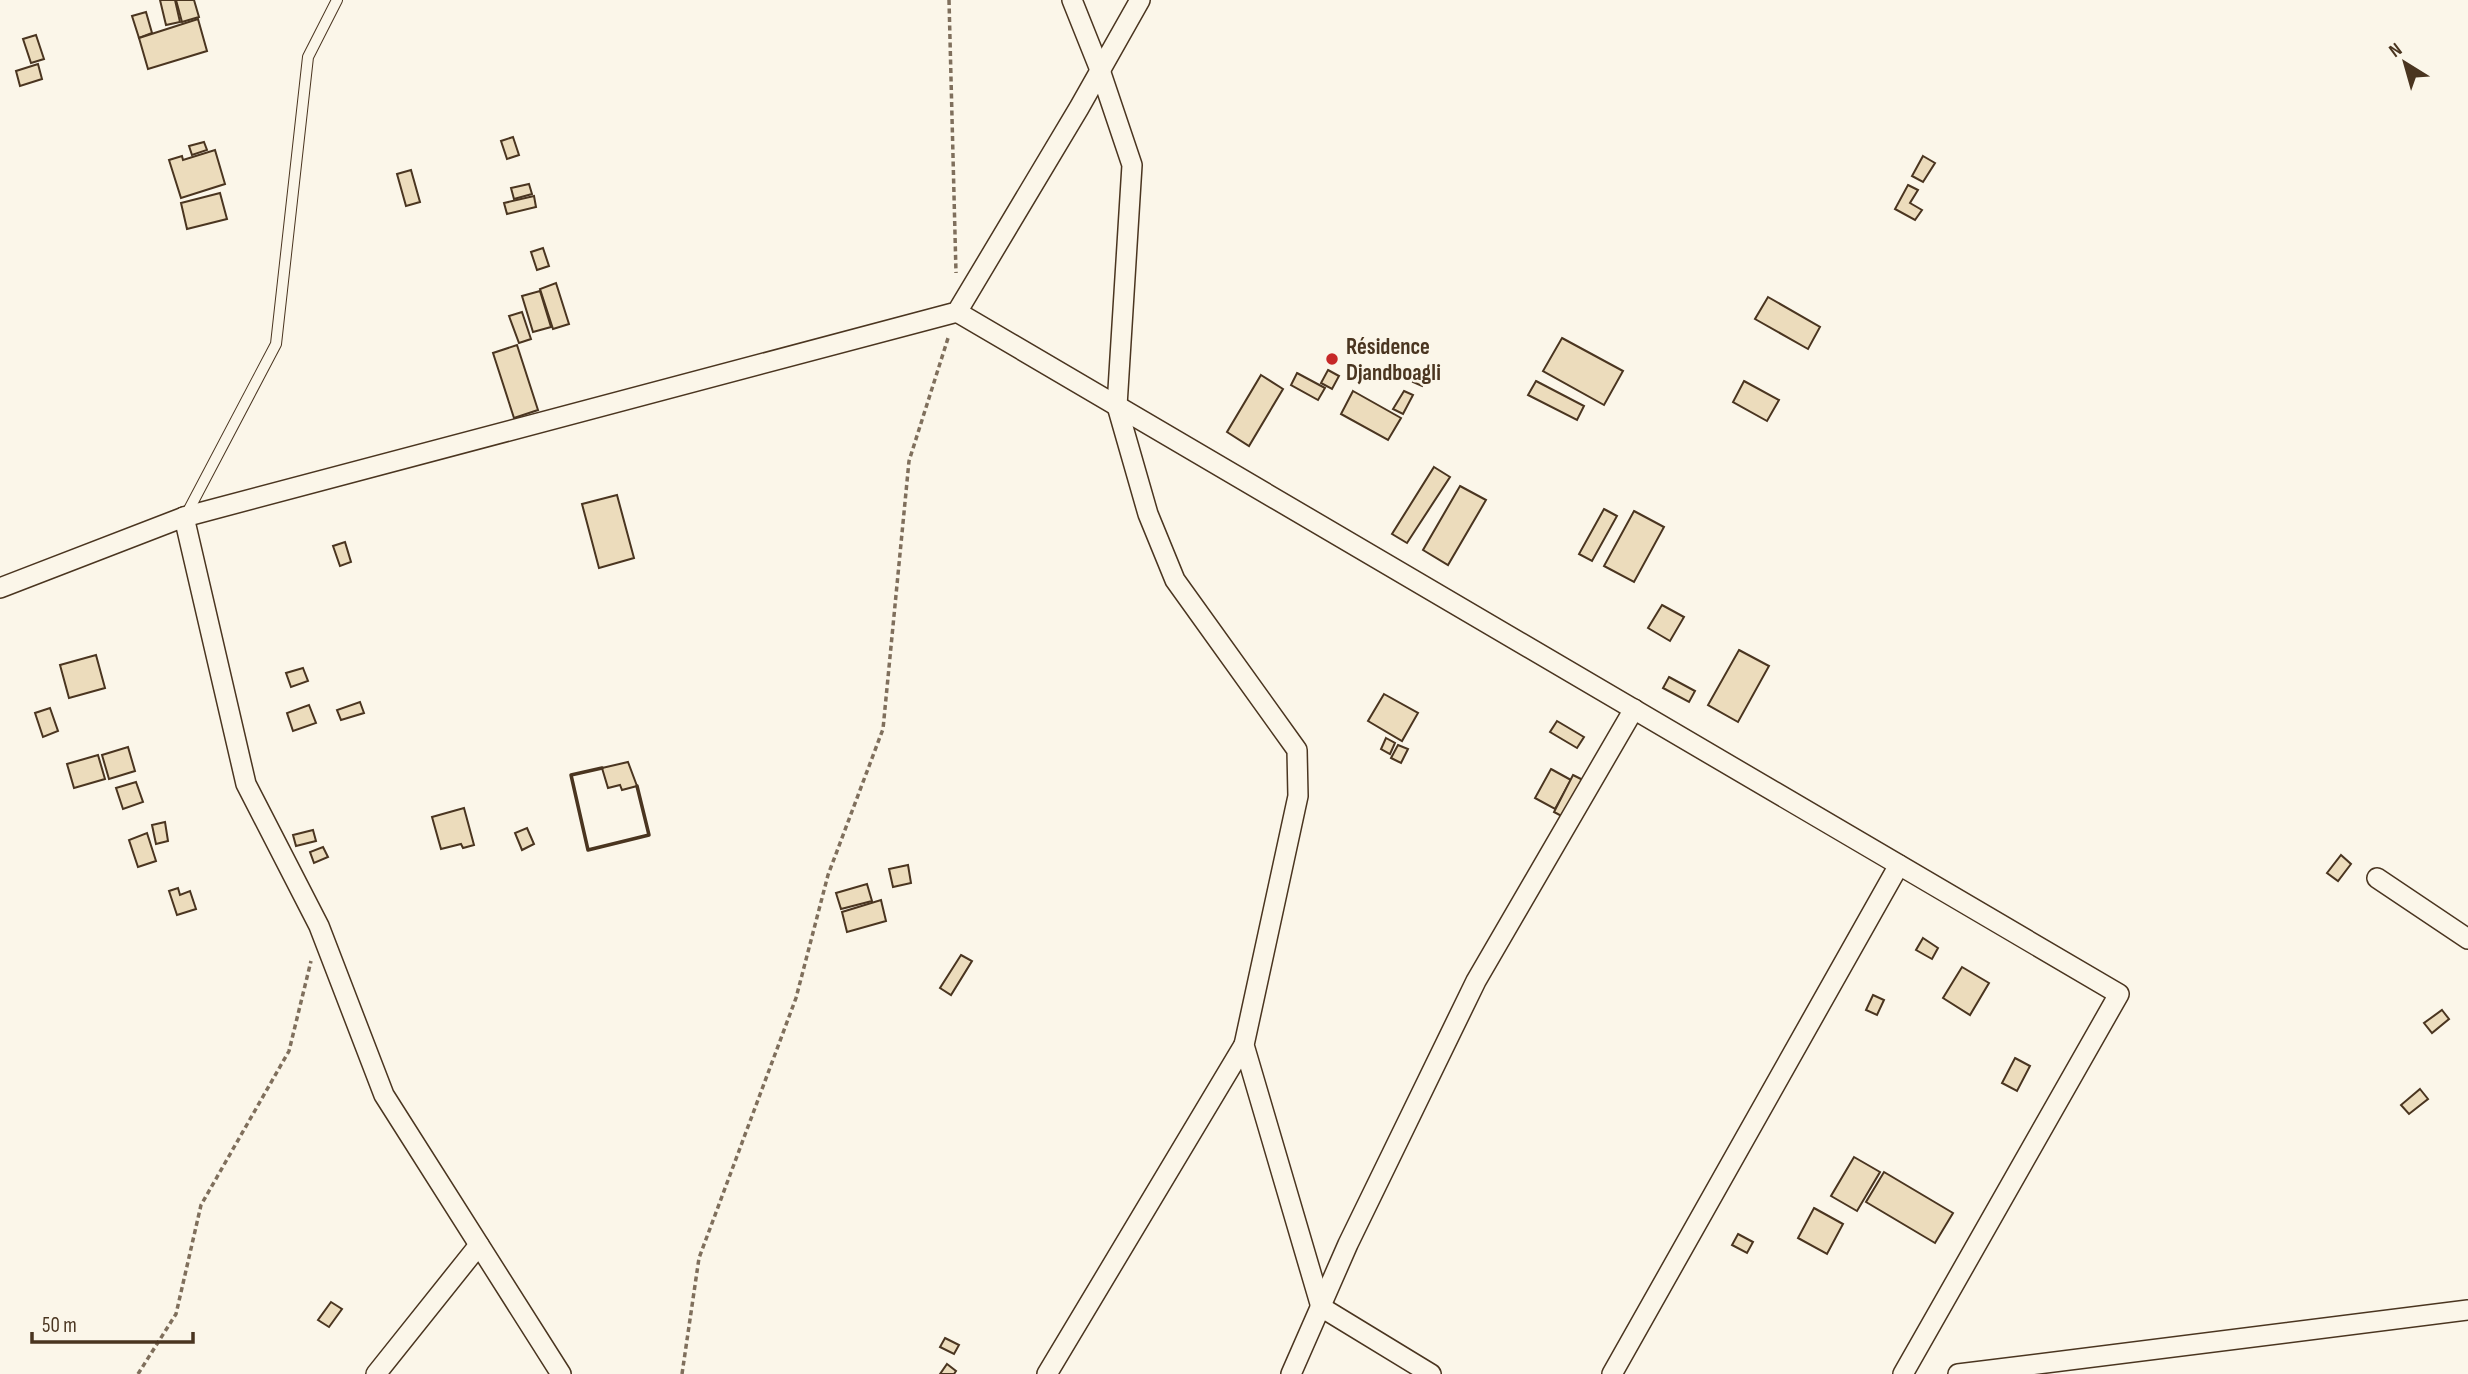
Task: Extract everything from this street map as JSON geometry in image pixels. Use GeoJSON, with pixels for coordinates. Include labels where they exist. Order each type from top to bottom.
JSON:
{"type":"FeatureCollection","features":[{"type":"Feature","properties":{"kind":"street"},"geometry":{"type":"LineString","coordinates":[[1047,1374],[1244,1045],[1298,796],[1297,750],[1175,580],[1148,513],[1118,406],[1132,165],[1100,70],[1072,0]]}},
{"type":"Feature","properties":{"kind":"street"},"geometry":{"type":"LineString","coordinates":[[0,588],[184,517],[957,312],[1140,0]]}},
{"type":"Feature","properties":{"kind":"street"},"geometry":{"type":"LineString","coordinates":[[957,312],[2119,994],[1903,1374]]}},
{"type":"Feature","properties":{"kind":"street"},"geometry":{"type":"LineString","coordinates":[[184,517],[246,784],[319,926],[384,1095],[561,1374]]}},
{"type":"Feature","properties":{"kind":"street"},"geometry":{"type":"LineString","coordinates":[[1291,1374],[1348,1244],[1476,981],[1634,709]]}},
{"type":"Feature","properties":{"kind":"street"},"geometry":{"type":"LineString","coordinates":[[1612,1374],[1899,865]]}},
{"type":"Feature","properties":{"kind":"street"},"geometry":{"type":"LineString","coordinates":[[2377,878],[2468,939]]}},
{"type":"Feature","properties":{"kind":"street"},"geometry":{"type":"LineString","coordinates":[[1244,1045],[1321,1307],[1431,1374]]}},
{"type":"Feature","properties":{"kind":"street"},"geometry":{"type":"LineString","coordinates":[[376,1374],[479,1245]]}},
{"type":"Feature","properties":{"kind":"street"},"geometry":{"type":"LineString","coordinates":[[1958,1374],[2468,1310]]}},
{"type":"Feature","properties":{"kind":"lane"},"geometry":{"type":"LineString","coordinates":[[184,517],[275,344],[308,57],[337,0]]}},
{"type":"Feature","properties":{"kind":"path"},"geometry":{"type":"LineString","coordinates":[[682,1374],[699,1258],[796,998],[828,875],[883,729],[909,461],[957,312],[949,0]]}},
{"type":"Feature","properties":{"kind":"path"},"geometry":{"type":"LineString","coordinates":[[138,1374],[176,1314],[201,1205],[289,1051],[319,926]]}},
{"type":"Feature","properties":{"kind":"building"},"geometry":{"type":"Polygon","coordinates":[[[160,0],[175,0],[180,22],[166,25],[160,0]]]}},
{"type":"Feature","properties":{"kind":"building"},"geometry":{"type":"Polygon","coordinates":[[[176,0],[194,0],[199,17],[182,22],[176,0]]]}},
{"type":"Feature","properties":{"kind":"building"},"geometry":{"type":"Polygon","coordinates":[[[146,12],[152,33],[139,38],[132,16],[146,12]]]}},
{"type":"Feature","properties":{"kind":"building"},"geometry":{"type":"Polygon","coordinates":[[[198,19],[207,51],[148,69],[139,38],[198,19]]]}},
{"type":"Feature","properties":{"kind":"building"},"geometry":{"type":"Polygon","coordinates":[[[36,35],[44,59],[31,63],[23,39],[36,35]]]}},
{"type":"Feature","properties":{"kind":"building"},"geometry":{"type":"Polygon","coordinates":[[[38,64],[42,79],[20,86],[16,71],[38,64]]]}},
{"type":"Feature","properties":{"kind":"building"},"geometry":{"type":"Polygon","coordinates":[[[513,137],[519,155],[507,159],[501,141],[513,137]]]}},
{"type":"Feature","properties":{"kind":"building"},"geometry":{"type":"Polygon","coordinates":[[[204,142],[207,150],[192,155],[189,146],[204,142]]]}},
{"type":"Feature","properties":{"kind":"building"},"geometry":{"type":"Polygon","coordinates":[[[215,150],[225,184],[181,198],[169,160],[182,156],[183,160],[215,150]]]}},
{"type":"Feature","properties":{"kind":"building"},"geometry":{"type":"Polygon","coordinates":[[[1923,156],[1935,163],[1923,182],[1912,176],[1923,156]]]}},
{"type":"Feature","properties":{"kind":"building"},"geometry":{"type":"Polygon","coordinates":[[[411,170],[420,202],[406,206],[397,174],[411,170]]]}},
{"type":"Feature","properties":{"kind":"building"},"geometry":{"type":"Polygon","coordinates":[[[529,184],[532,194],[514,199],[511,188],[529,184]]]}},
{"type":"Feature","properties":{"kind":"building"},"geometry":{"type":"Polygon","coordinates":[[[1908,185],[1918,190],[1910,203],[1922,210],[1915,220],[1895,209],[1908,185]]]}},
{"type":"Feature","properties":{"kind":"building"},"geometry":{"type":"Polygon","coordinates":[[[220,193],[227,219],[187,229],[181,203],[220,193]]]}},
{"type":"Feature","properties":{"kind":"building"},"geometry":{"type":"Polygon","coordinates":[[[534,196],[536,207],[507,214],[504,203],[534,196]]]}},
{"type":"Feature","properties":{"kind":"building"},"geometry":{"type":"Polygon","coordinates":[[[543,248],[549,266],[537,270],[531,252],[543,248]]]}},
{"type":"Feature","properties":{"kind":"building"},"geometry":{"type":"Polygon","coordinates":[[[556,283],[569,324],[553,329],[540,289],[556,283]]]}},
{"type":"Feature","properties":{"kind":"building"},"geometry":{"type":"Polygon","coordinates":[[[540,291],[551,327],[533,332],[522,296],[540,291]]]}},
{"type":"Feature","properties":{"kind":"building"},"geometry":{"type":"Polygon","coordinates":[[[1768,297],[1820,327],[1808,349],[1755,319],[1768,297]]]}},
{"type":"Feature","properties":{"kind":"building"},"geometry":{"type":"Polygon","coordinates":[[[522,312],[531,339],[519,343],[509,316],[522,312]]]}},
{"type":"Feature","properties":{"kind":"building"},"geometry":{"type":"Polygon","coordinates":[[[1562,338],[1623,371],[1604,405],[1543,371],[1562,338]]]}},
{"type":"Feature","properties":{"kind":"building"},"geometry":{"type":"Polygon","coordinates":[[[517,345],[538,410],[514,418],[493,353],[517,345]]]}},
{"type":"Feature","properties":{"kind":"building"},"geometry":{"type":"Polygon","coordinates":[[[1328,370],[1339,376],[1332,389],[1321,383],[1328,370]]]}},
{"type":"Feature","properties":{"kind":"building"},"geometry":{"type":"Polygon","coordinates":[[[1297,373],[1325,388],[1318,400],[1291,385],[1297,373]]]}},
{"type":"Feature","properties":{"kind":"building"},"geometry":{"type":"Polygon","coordinates":[[[1417,373],[1426,377],[1422,386],[1413,382],[1417,373]]]}},
{"type":"Feature","properties":{"kind":"building"},"geometry":{"type":"Polygon","coordinates":[[[1261,375],[1283,389],[1249,446],[1227,432],[1261,375]]]}},
{"type":"Feature","properties":{"kind":"building"},"geometry":{"type":"Polygon","coordinates":[[[1536,381],[1584,406],[1577,420],[1528,395],[1536,381]]]}},
{"type":"Feature","properties":{"kind":"building"},"geometry":{"type":"Polygon","coordinates":[[[1744,381],[1779,400],[1767,421],[1733,402],[1744,381]]]}},
{"type":"Feature","properties":{"kind":"building"},"geometry":{"type":"Polygon","coordinates":[[[1353,391],[1401,418],[1388,440],[1341,414],[1353,391]]]}},
{"type":"Feature","properties":{"kind":"building"},"geometry":{"type":"Polygon","coordinates":[[[1404,391],[1413,395],[1403,414],[1393,409],[1404,391]]]}},
{"type":"Feature","properties":{"kind":"building"},"geometry":{"type":"Polygon","coordinates":[[[1434,467],[1450,477],[1407,543],[1392,534],[1434,467]]]}},
{"type":"Feature","properties":{"kind":"building"},"geometry":{"type":"Polygon","coordinates":[[[1460,486],[1486,500],[1448,565],[1423,550],[1460,486]]]}},
{"type":"Feature","properties":{"kind":"building"},"geometry":{"type":"Polygon","coordinates":[[[617,495],[634,558],[599,568],[582,504],[617,495]]]}},
{"type":"Feature","properties":{"kind":"building"},"geometry":{"type":"Polygon","coordinates":[[[1604,509],[1617,516],[1592,561],[1579,554],[1604,509]]]}},
{"type":"Feature","properties":{"kind":"building"},"geometry":{"type":"Polygon","coordinates":[[[1634,511],[1664,527],[1634,582],[1604,566],[1634,511]]]}},
{"type":"Feature","properties":{"kind":"building"},"geometry":{"type":"Polygon","coordinates":[[[345,542],[351,562],[340,566],[333,546],[345,542]]]}},
{"type":"Feature","properties":{"kind":"building"},"geometry":{"type":"Polygon","coordinates":[[[1662,605],[1684,617],[1670,641],[1648,628],[1662,605]]]}},
{"type":"Feature","properties":{"kind":"building"},"geometry":{"type":"Polygon","coordinates":[[[1739,650],[1769,666],[1738,722],[1708,705],[1739,650]]]}},
{"type":"Feature","properties":{"kind":"building"},"geometry":{"type":"Polygon","coordinates":[[[96,655],[105,688],[69,698],[60,665],[96,655]]]}},
{"type":"Feature","properties":{"kind":"building"},"geometry":{"type":"Polygon","coordinates":[[[303,668],[308,681],[291,687],[286,673],[303,668]]]}},
{"type":"Feature","properties":{"kind":"building"},"geometry":{"type":"Polygon","coordinates":[[[1669,677],[1695,691],[1689,702],[1663,688],[1669,677]]]}},
{"type":"Feature","properties":{"kind":"building"},"geometry":{"type":"Polygon","coordinates":[[[1384,694],[1418,713],[1402,741],[1368,721],[1384,694]]]}},
{"type":"Feature","properties":{"kind":"building"},"geometry":{"type":"Polygon","coordinates":[[[360,702],[364,713],[341,720],[337,710],[360,702]]]}},
{"type":"Feature","properties":{"kind":"building"},"geometry":{"type":"Polygon","coordinates":[[[309,705],[316,723],[293,731],[287,713],[309,705]]]}},
{"type":"Feature","properties":{"kind":"building"},"geometry":{"type":"Polygon","coordinates":[[[50,708],[58,731],[43,737],[35,713],[50,708]]]}},
{"type":"Feature","properties":{"kind":"building"},"geometry":{"type":"Polygon","coordinates":[[[1557,721],[1584,737],[1577,748],[1550,732],[1557,721]]]}},
{"type":"Feature","properties":{"kind":"building"},"geometry":{"type":"Polygon","coordinates":[[[1386,738],[1395,743],[1390,754],[1381,749],[1386,738]]]}},
{"type":"Feature","properties":{"kind":"building"},"geometry":{"type":"Polygon","coordinates":[[[1398,745],[1408,749],[1401,763],[1391,758],[1398,745]]]}},
{"type":"Feature","properties":{"kind":"building"},"geometry":{"type":"Polygon","coordinates":[[[128,747],[135,771],[109,779],[102,755],[128,747]]]}},
{"type":"Feature","properties":{"kind":"building"},"geometry":{"type":"Polygon","coordinates":[[[98,755],[105,779],[74,788],[67,764],[98,755]]]}},
{"type":"Feature","properties":{"kind":"building"},"geometry":{"type":"Polygon","coordinates":[[[628,762],[637,786],[622,790],[620,785],[608,788],[602,768],[628,762]]]}},
{"type":"Feature","properties":{"kind":"building"},"geometry":{"type":"Polygon","coordinates":[[[1551,769],[1571,780],[1555,809],[1535,798],[1551,769]]]}},
{"type":"Feature","properties":{"kind":"building"},"geometry":{"type":"Polygon","coordinates":[[[1573,775],[1587,782],[1567,819],[1554,812],[1573,775]]]}},
{"type":"Feature","properties":{"kind":"building"},"geometry":{"type":"Polygon","coordinates":[[[136,782],[143,802],[123,809],[116,788],[136,782]]]}},
{"type":"Feature","properties":{"kind":"building"},"geometry":{"type":"Polygon","coordinates":[[[464,808],[474,845],[463,848],[461,844],[441,849],[432,817],[464,808]]]}},
{"type":"Feature","properties":{"kind":"building"},"geometry":{"type":"Polygon","coordinates":[[[165,822],[168,841],[156,844],[152,825],[165,822]]]}},
{"type":"Feature","properties":{"kind":"building"},"geometry":{"type":"Polygon","coordinates":[[[527,828],[534,844],[522,850],[515,833],[527,828]]]}},
{"type":"Feature","properties":{"kind":"building"},"geometry":{"type":"Polygon","coordinates":[[[313,830],[316,841],[296,846],[293,835],[313,830]]]}},
{"type":"Feature","properties":{"kind":"building"},"geometry":{"type":"Polygon","coordinates":[[[147,833],[156,861],[138,867],[129,840],[147,833]]]}},
{"type":"Feature","properties":{"kind":"building"},"geometry":{"type":"Polygon","coordinates":[[[323,847],[328,857],[314,863],[310,852],[323,847]]]}},
{"type":"Feature","properties":{"kind":"building"},"geometry":{"type":"Polygon","coordinates":[[[2341,855],[2351,864],[2338,881],[2327,873],[2341,855]]]}},
{"type":"Feature","properties":{"kind":"building"},"geometry":{"type":"Polygon","coordinates":[[[908,865],[911,883],[893,887],[889,869],[908,865]]]}},
{"type":"Feature","properties":{"kind":"building"},"geometry":{"type":"Polygon","coordinates":[[[867,884],[872,901],[841,909],[836,893],[867,884]]]}},
{"type":"Feature","properties":{"kind":"building"},"geometry":{"type":"Polygon","coordinates":[[[178,888],[180,895],[190,891],[196,909],[177,915],[169,891],[178,888]]]}},
{"type":"Feature","properties":{"kind":"building"},"geometry":{"type":"Polygon","coordinates":[[[881,900],[886,921],[847,932],[842,912],[881,900]]]}},
{"type":"Feature","properties":{"kind":"building"},"geometry":{"type":"Polygon","coordinates":[[[1923,938],[1938,948],[1932,959],[1916,950],[1923,938]]]}},
{"type":"Feature","properties":{"kind":"building"},"geometry":{"type":"Polygon","coordinates":[[[961,955],[972,961],[951,995],[940,988],[961,955]]]}},
{"type":"Feature","properties":{"kind":"building"},"geometry":{"type":"Polygon","coordinates":[[[1962,967],[1989,983],[1970,1015],[1943,998],[1962,967]]]}},
{"type":"Feature","properties":{"kind":"building"},"geometry":{"type":"Polygon","coordinates":[[[1873,995],[1884,1000],[1877,1015],[1866,1010],[1873,995]]]}},
{"type":"Feature","properties":{"kind":"building"},"geometry":{"type":"Polygon","coordinates":[[[2442,1010],[2449,1019],[2432,1033],[2424,1023],[2442,1010]]]}},
{"type":"Feature","properties":{"kind":"building"},"geometry":{"type":"Polygon","coordinates":[[[2015,1058],[2030,1066],[2017,1091],[2002,1083],[2015,1058]]]}},
{"type":"Feature","properties":{"kind":"building"},"geometry":{"type":"Polygon","coordinates":[[[2420,1089],[2428,1099],[2409,1114],[2401,1105],[2420,1089]]]}},
{"type":"Feature","properties":{"kind":"building"},"geometry":{"type":"Polygon","coordinates":[[[1854,1157],[1880,1172],[1857,1211],[1831,1196],[1854,1157]]]}},
{"type":"Feature","properties":{"kind":"building"},"geometry":{"type":"Polygon","coordinates":[[[1884,1172],[1953,1213],[1935,1243],[1866,1202],[1884,1172]]]}},
{"type":"Feature","properties":{"kind":"building"},"geometry":{"type":"Polygon","coordinates":[[[1814,1208],[1843,1224],[1827,1254],[1798,1238],[1814,1208]]]}},
{"type":"Feature","properties":{"kind":"building"},"geometry":{"type":"Polygon","coordinates":[[[1738,1234],[1753,1242],[1747,1253],[1732,1245],[1738,1234]]]}},
{"type":"Feature","properties":{"kind":"building"},"geometry":{"type":"Polygon","coordinates":[[[331,1302],[342,1309],[329,1327],[318,1320],[331,1302]]]}},
{"type":"Feature","properties":{"kind":"building"},"geometry":{"type":"Polygon","coordinates":[[[945,1338],[959,1345],[954,1354],[940,1347],[945,1338]]]}},
{"type":"Feature","properties":{"kind":"building"},"geometry":{"type":"Polygon","coordinates":[[[947,1364],[956,1371],[954,1374],[940,1374],[947,1364]]]}},
{"type":"Feature","properties":{"kind":"wall"},"geometry":{"type":"LineString","coordinates":[[602,768],[571,775],[588,850],[649,835],[637,786]]}},
{"type":"Feature","properties":{"kind":"place","name":"Résidence Djandboagli"},"geometry":{"type":"Point","coordinates":[1332,359]}}]}
